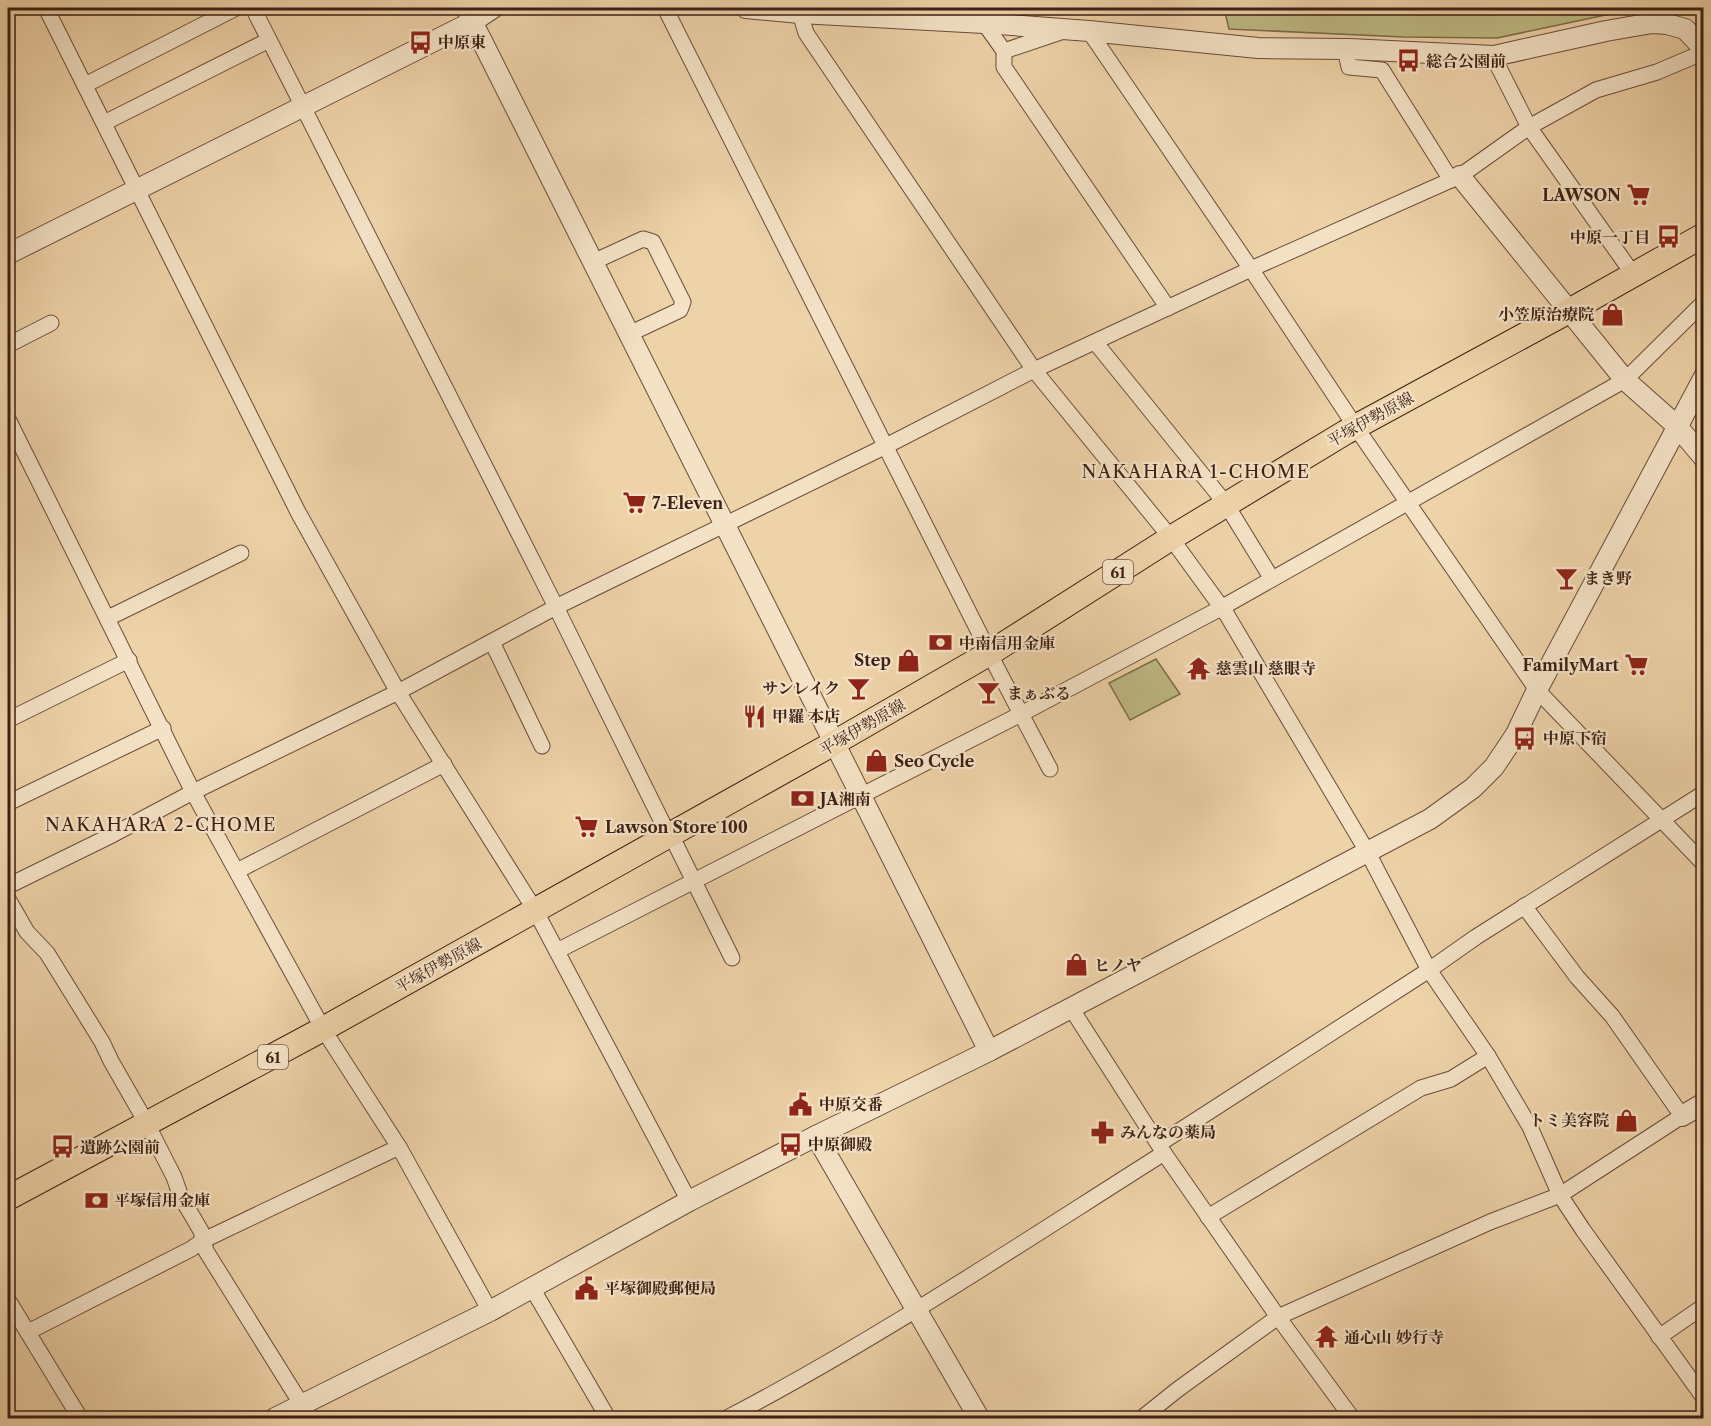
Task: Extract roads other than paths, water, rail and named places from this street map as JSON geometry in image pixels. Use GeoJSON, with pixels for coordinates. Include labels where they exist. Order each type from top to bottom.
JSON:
{"type":"FeatureCollection","features":[{"type":"Feature","properties":{"kind":"main road","name":"平塚伊勢原線"},"geometry":{"type":"LineString","coordinates":[[8,1198],[323,1029],[834,743],[990,653],[1226,504],[1355,426],[1569,311],[1704,235]]}},
{"type":"Feature","properties":{"kind":"street"},"geometry":{"type":"LineString","coordinates":[[46,8],[298,512],[399,692],[535,910],[689,1201]]}},
{"type":"Feature","properties":{"kind":"street"},"geometry":{"type":"LineString","coordinates":[[85,85],[236,8]]}},
{"type":"Feature","properties":{"kind":"street"},"geometry":{"type":"LineString","coordinates":[[252,8],[732,958]]}},
{"type":"Feature","properties":{"kind":"street"},"geometry":{"type":"LineString","coordinates":[[8,254],[302,108],[470,15],[493,8]]}},
{"type":"Feature","properties":{"kind":"street"},"geometry":{"type":"LineString","coordinates":[[665,8],[1050,769]]}},
{"type":"Feature","properties":{"kind":"street"},"geometry":{"type":"LineString","coordinates":[[8,886],[193,792],[399,692],[556,607],[725,526],[1034,370],[1251,269],[1456,178],[1529,127],[1596,90],[1657,72],[1704,51],[1685,29],[1652,23],[1494,56],[1349,49],[1258,48],[1079,30],[746,8]]}},
{"type":"Feature","properties":{"kind":"street"},"geometry":{"type":"LineString","coordinates":[[800,13],[806,33],[1034,370],[1172,538],[1233,626],[1368,853],[1430,970],[1488,1056],[1530,1127],[1560,1195],[1704,1398]]}},
{"type":"Feature","properties":{"kind":"street"},"geometry":{"type":"LineString","coordinates":[[470,15],[989,1051]]}},
{"type":"Feature","properties":{"kind":"street"},"geometry":{"type":"LineString","coordinates":[[984,23],[1004,51],[1004,67],[1168,308]]}},
{"type":"Feature","properties":{"kind":"street"},"geometry":{"type":"LineString","coordinates":[[1004,51],[1079,30]]}},
{"type":"Feature","properties":{"kind":"street"},"geometry":{"type":"LineString","coordinates":[[1079,30],[1251,269],[1407,503],[1537,690],[1704,864]]}},
{"type":"Feature","properties":{"kind":"street"},"geometry":{"type":"LineString","coordinates":[[104,123],[269,40]]}},
{"type":"Feature","properties":{"kind":"street"},"geometry":{"type":"LineString","coordinates":[[1349,49],[1347,58],[1349,67],[1382,70],[1456,178],[1625,380],[1677,426],[1704,458]]}},
{"type":"Feature","properties":{"kind":"street"},"geometry":{"type":"LineString","coordinates":[[1494,56],[1529,127],[1633,274]]}},
{"type":"Feature","properties":{"kind":"street"},"geometry":{"type":"LineString","coordinates":[[593,261],[643,239],[653,242],[683,302],[680,310],[629,334]]}},
{"type":"Feature","properties":{"kind":"street"},"geometry":{"type":"LineString","coordinates":[[557,951],[1021,714],[1221,608],[1625,380],[1704,302]]}},
{"type":"Feature","properties":{"kind":"street"},"geometry":{"type":"LineString","coordinates":[[8,345],[51,323]]}},
{"type":"Feature","properties":{"kind":"street"},"geometry":{"type":"LineString","coordinates":[[1095,342],[1226,504],[1272,579]]}},
{"type":"Feature","properties":{"kind":"street"},"geometry":{"type":"LineString","coordinates":[[275,1419],[306,1411],[400,1357],[490,1311],[689,1201],[989,1051],[1368,853],[1430,819],[1473,788],[1494,767],[1516,734],[1537,690],[1704,377]]}},
{"type":"Feature","properties":{"kind":"street"},"geometry":{"type":"LineString","coordinates":[[8,419],[193,792],[323,1029],[399,1147],[490,1311]]}},
{"type":"Feature","properties":{"kind":"street"},"geometry":{"type":"LineString","coordinates":[[108,618],[241,553]]}},
{"type":"Feature","properties":{"kind":"street"},"geometry":{"type":"LineString","coordinates":[[492,642],[542,746]]}},
{"type":"Feature","properties":{"kind":"street"},"geometry":{"type":"LineString","coordinates":[[8,720],[129,660]]}},
{"type":"Feature","properties":{"kind":"street"},"geometry":{"type":"LineString","coordinates":[[8,803],[163,728]]}},
{"type":"Feature","properties":{"kind":"street"},"geometry":{"type":"LineString","coordinates":[[237,871],[444,764]]}},
{"type":"Feature","properties":{"kind":"street"},"geometry":{"type":"LineString","coordinates":[[727,1419],[797,1382],[916,1310],[1430,970],[1476,936],[1704,793]]}},
{"type":"Feature","properties":{"kind":"street"},"geometry":{"type":"LineString","coordinates":[[8,900],[27,932],[47,953],[102,1042],[147,1124],[181,1197],[201,1231],[206,1251],[306,1411]]}},
{"type":"Feature","properties":{"kind":"street"},"geometry":{"type":"LineString","coordinates":[[1524,906],[1577,977],[1612,1016],[1682,1116]]}},
{"type":"Feature","properties":{"kind":"street"},"geometry":{"type":"LineString","coordinates":[[1071,1008],[1161,1148],[1352,1419]]}},
{"type":"Feature","properties":{"kind":"street"},"geometry":{"type":"LineString","coordinates":[[1208,1216],[1421,1088],[1451,1079],[1488,1056]]}},
{"type":"Feature","properties":{"kind":"street"},"geometry":{"type":"LineString","coordinates":[[1142,1419],[1177,1390],[1278,1317],[1491,1222],[1560,1195],[1704,1103]]}},
{"type":"Feature","properties":{"kind":"street"},"geometry":{"type":"LineString","coordinates":[[816,1136],[979,1419]]}},
{"type":"Feature","properties":{"kind":"street"},"geometry":{"type":"LineString","coordinates":[[28,1332],[191,1249],[204,1240],[399,1147]]}},
{"type":"Feature","properties":{"kind":"street"},"geometry":{"type":"LineString","coordinates":[[532,1288],[608,1419]]}},
{"type":"Feature","properties":{"kind":"street"},"geometry":{"type":"LineString","coordinates":[[8,1299],[80,1419]]}},
{"type":"Feature","properties":{"kind":"street"},"geometry":{"type":"LineString","coordinates":[[1659,1337],[1704,1306]]}},
{"type":"Feature","properties":{"kind":"place","name":"中原東"},"geometry":{"type":"Point","coordinates":[420,42]}},
{"type":"Feature","properties":{"kind":"place","name":"総合公園前"},"geometry":{"type":"Point","coordinates":[1408,61]}},
{"type":"Feature","properties":{"kind":"place","name":"LAWSON"},"geometry":{"type":"Point","coordinates":[1639,195]}},
{"type":"Feature","properties":{"kind":"place","name":"中原一丁目"},"geometry":{"type":"Point","coordinates":[1668,237]}},
{"type":"Feature","properties":{"kind":"place","name":"小笠原治療院"},"geometry":{"type":"Point","coordinates":[1612,314]}},
{"type":"Feature","properties":{"kind":"place","name":"7-Eleven"},"geometry":{"type":"Point","coordinates":[634,503]}},
{"type":"Feature","properties":{"kind":"place","name":"まき野"},"geometry":{"type":"Point","coordinates":[1566,578]}},
{"type":"Feature","properties":{"kind":"place","name":"中南信用金庫"},"geometry":{"type":"Point","coordinates":[941,643]}},
{"type":"Feature","properties":{"kind":"place","name":"Step"},"geometry":{"type":"Point","coordinates":[909,660]}},
{"type":"Feature","properties":{"kind":"place","name":"FamilyMart"},"geometry":{"type":"Point","coordinates":[1637,665]}},
{"type":"Feature","properties":{"kind":"place","name":"慈雲山 慈眼寺"},"geometry":{"type":"Point","coordinates":[1198,668]}},
{"type":"Feature","properties":{"kind":"place","name":"サンレイク"},"geometry":{"type":"Point","coordinates":[858,688]}},
{"type":"Feature","properties":{"kind":"place","name":"まぁぶる"},"geometry":{"type":"Point","coordinates":[989,693]}},
{"type":"Feature","properties":{"kind":"place","name":"甲羅 本店"},"geometry":{"type":"Point","coordinates":[754,716]}},
{"type":"Feature","properties":{"kind":"place","name":"中原下宿"},"geometry":{"type":"Point","coordinates":[1525,738]}},
{"type":"Feature","properties":{"kind":"place","name":"Seo Cycle"},"geometry":{"type":"Point","coordinates":[876,761]}},
{"type":"Feature","properties":{"kind":"place","name":"JA湘南"},"geometry":{"type":"Point","coordinates":[802,799]}},
{"type":"Feature","properties":{"kind":"place","name":"Lawson Store 100"},"geometry":{"type":"Point","coordinates":[587,827]}},
{"type":"Feature","properties":{"kind":"place","name":"ヒノヤ"},"geometry":{"type":"Point","coordinates":[1076,965]}},
{"type":"Feature","properties":{"kind":"place","name":"中原交番"},"geometry":{"type":"Point","coordinates":[801,1104]}},
{"type":"Feature","properties":{"kind":"place","name":"トミ美容院"},"geometry":{"type":"Point","coordinates":[1627,1120]}},
{"type":"Feature","properties":{"kind":"place","name":"みんなの薬局"},"geometry":{"type":"Point","coordinates":[1102,1132]}},
{"type":"Feature","properties":{"kind":"place","name":"中原御殿"},"geometry":{"type":"Point","coordinates":[790,1144]}},
{"type":"Feature","properties":{"kind":"place","name":"遺跡公園前"},"geometry":{"type":"Point","coordinates":[62,1147]}},
{"type":"Feature","properties":{"kind":"place","name":"平塚信用金庫"},"geometry":{"type":"Point","coordinates":[96,1200]}},
{"type":"Feature","properties":{"kind":"place","name":"平塚御殿郵便局"},"geometry":{"type":"Point","coordinates":[586,1288]}},
{"type":"Feature","properties":{"kind":"place","name":"通心山 妙行寺"},"geometry":{"type":"Point","coordinates":[1326,1337]}},
{"type":"Feature","properties":{"kind":"district","name":"NAKAHARA 1-CHOME"},"geometry":{"type":"Point","coordinates":[1196,472]}},
{"type":"Feature","properties":{"kind":"district","name":"NAKAHARA 2-CHOME"},"geometry":{"type":"Point","coordinates":[161,825]}}]}
